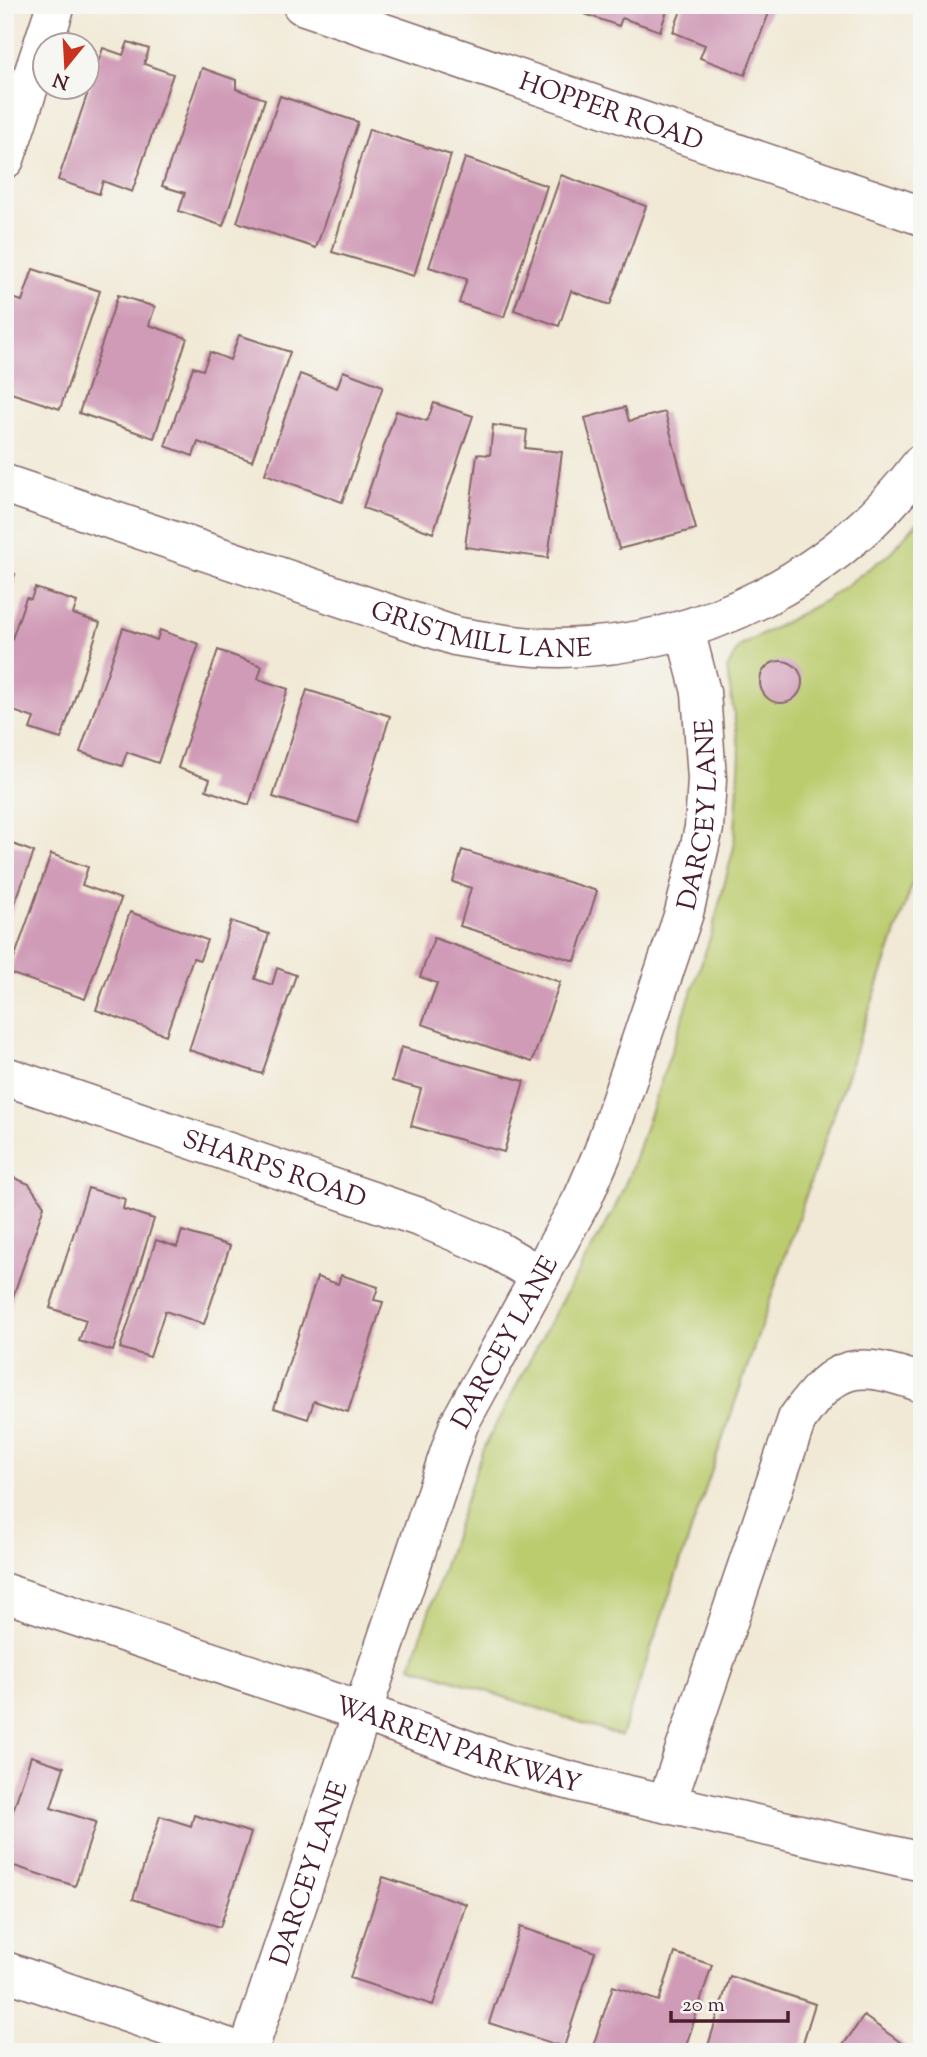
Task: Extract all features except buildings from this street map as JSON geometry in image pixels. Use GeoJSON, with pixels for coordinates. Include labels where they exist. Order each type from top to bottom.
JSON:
{"type":"FeatureCollection","features":[{"type":"Feature","properties":{"kind":"street"},"geometry":{"type":"LineString","coordinates":[[5,159],[56,5]]}},
{"type":"Feature","properties":{"kind":"street","name":"HOPPER ROAD"},"geometry":{"type":"LineString","coordinates":[[302,5],[922,216]]}},
{"type":"Feature","properties":{"kind":"street","name":"GRISTMILL LANE"},"geometry":{"type":"LineString","coordinates":[[5,484],[455,636],[512,645],[561,648],[624,643],[685,630],[744,608],[811,570],[879,514],[922,463]]}},
{"type":"Feature","properties":{"kind":"street","name":"DARCEY LANE"},"geometry":{"type":"LineString","coordinates":[[248,2052],[459,1424],[583,1198],[603,1152],[694,877],[704,828],[707,754],[701,692],[685,630]]}},
{"type":"Feature","properties":{"kind":"street","name":"SHARPS ROAD"},"geometry":{"type":"LineString","coordinates":[[5,1076],[437,1223],[495,1249],[539,1275]]}},
{"type":"Feature","properties":{"kind":"street"},"geometry":{"type":"LineString","coordinates":[[667,1802],[797,1419],[817,1391],[843,1371],[879,1368],[922,1383]]}},
{"type":"Feature","properties":{"kind":"street","name":"WARREN PARKWAY"},"geometry":{"type":"LineString","coordinates":[[5,1593],[363,1712],[507,1764],[594,1787],[922,1862]]}},
{"type":"Feature","properties":{"kind":"street"},"geometry":{"type":"LineString","coordinates":[[5,1971],[241,2052]]}},
{"type":"Feature","properties":{"kind":"green space"},"geometry":{"type":"Polygon","coordinates":[[[922,517],[922,856],[621,1736],[411,1666],[482,1451],[558,1307],[614,1210],[629,1175],[711,935],[734,847],[740,754],[727,669],[739,647],[826,600],[889,554],[922,517]]]}}]}
